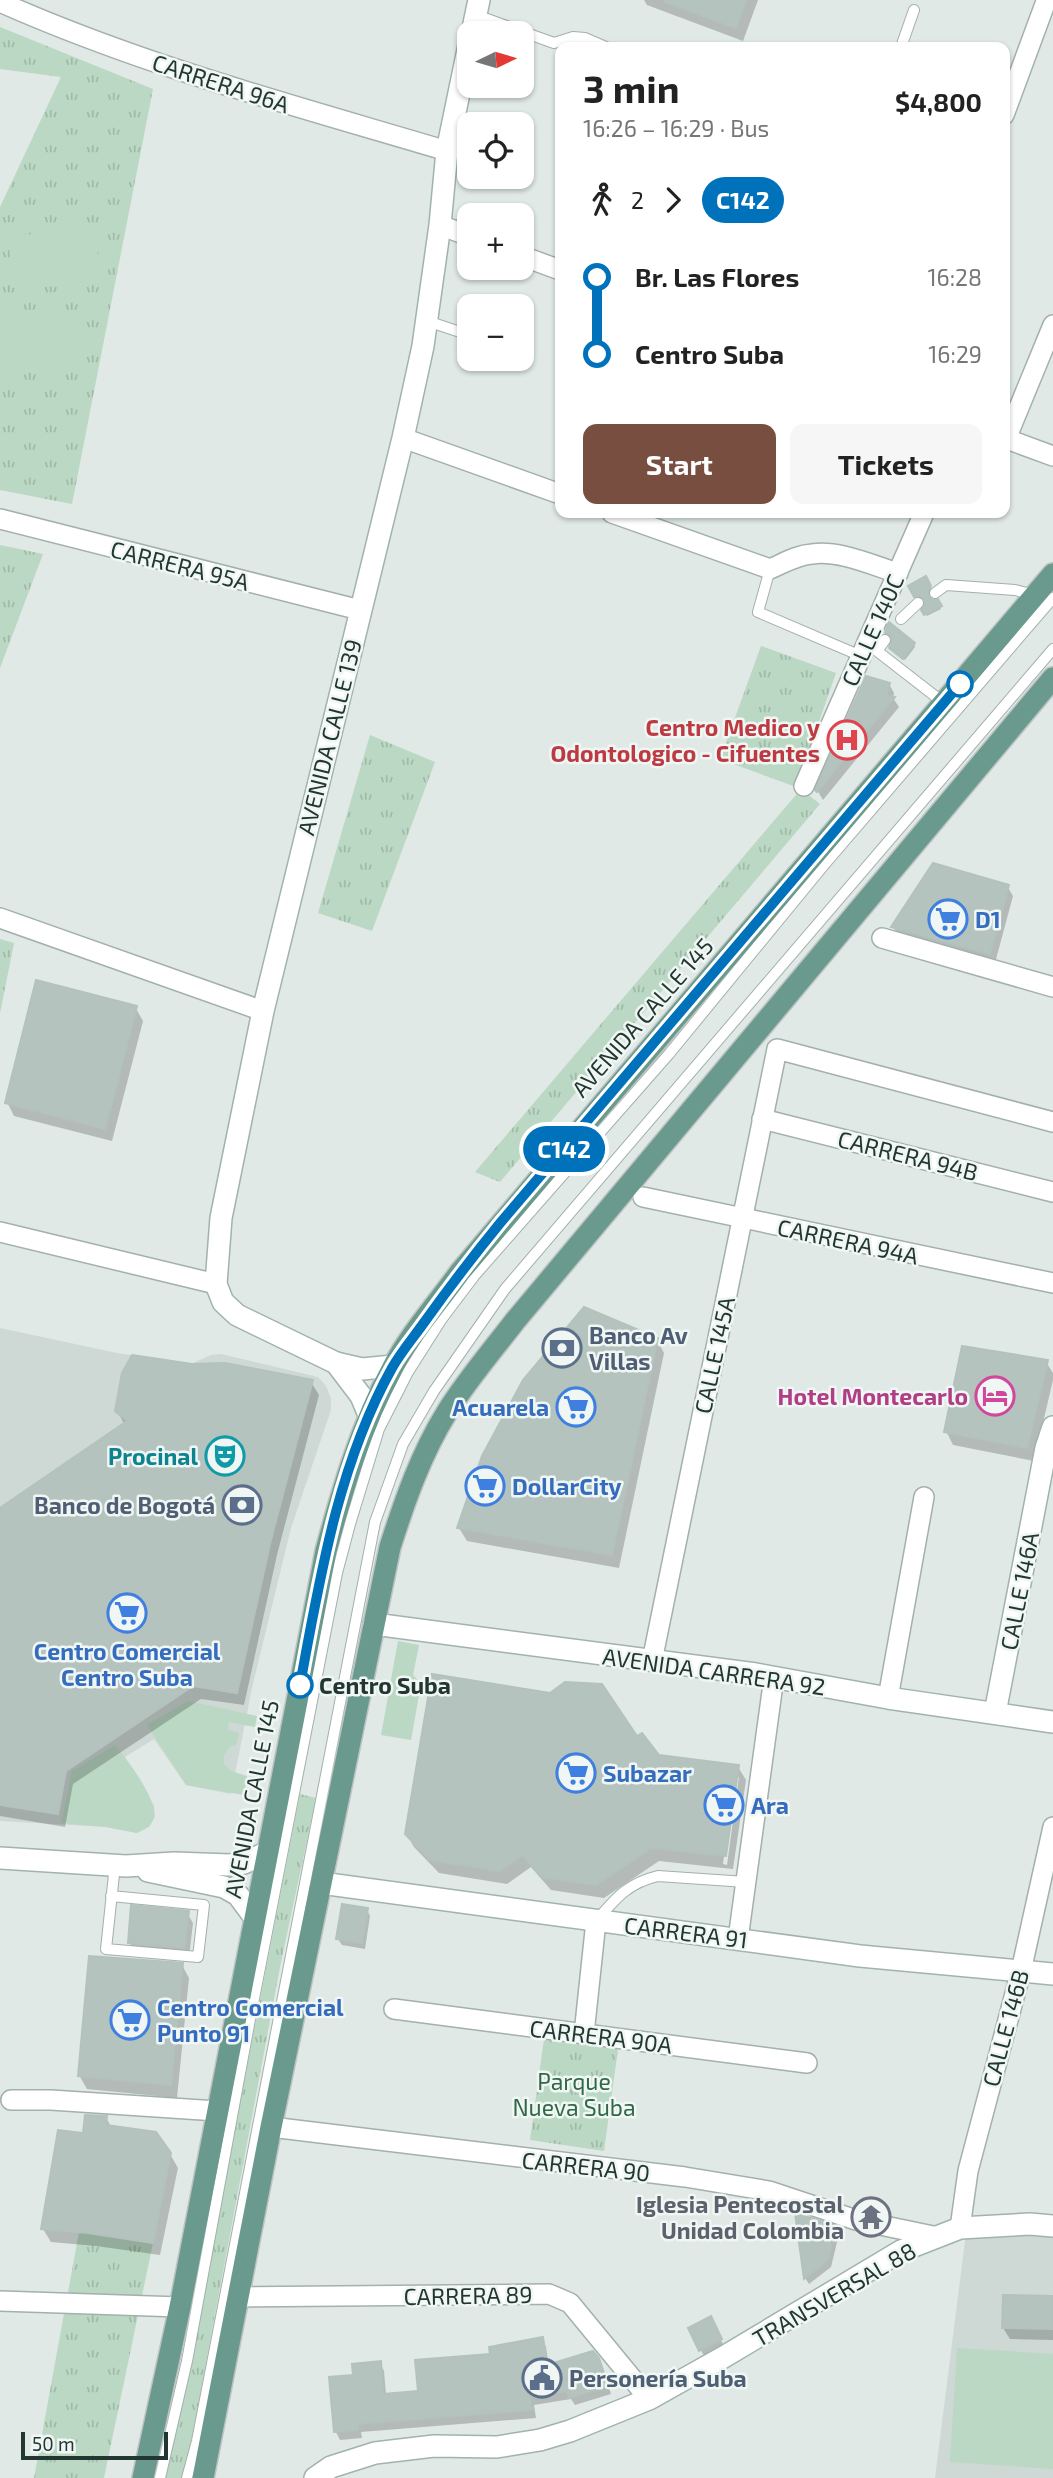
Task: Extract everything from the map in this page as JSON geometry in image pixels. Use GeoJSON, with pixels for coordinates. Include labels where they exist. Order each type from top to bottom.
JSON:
{"type":"FeatureCollection","features":[{"type":"Feature","properties":{"kind":"main road","name":"AVENIDA CALLE 139"},"geometry":{"type":"LineString","coordinates":[[216,1284],[221,1218],[263,1011],[403,438],[427,321],[447,151],[457,133]]}},
{"type":"Feature","properties":{"kind":"main road","name":"AVENIDA CALLE 145"},"geometry":{"type":"LineString","coordinates":[[143,2478],[180,2307],[326,1551],[347,1475],[369,1415],[393,1366],[477,1252],[944,703],[1044,597],[1053,574]]}},
{"type":"Feature","properties":{"kind":"main road"},"geometry":{"type":"LineString","coordinates":[[201,2478],[240,2297],[271,2127],[390,1547],[406,1500],[434,1436],[462,1390],[515,1321],[1053,678]]}},
{"type":"Feature","properties":{"kind":"main road"},"geometry":{"type":"LineString","coordinates":[[216,1284],[223,1302],[237,1315],[336,1363],[362,1369],[393,1366]]}},
{"type":"Feature","properties":{"kind":"main road"},"geometry":{"type":"LineString","coordinates":[[336,1363],[361,1396],[369,1415]]}},
{"type":"Feature","properties":{"kind":"main road","name":"CALLE 146A"},"geometry":{"type":"LineString","coordinates":[[995,1713],[1053,1427]]}},
{"type":"Feature","properties":{"kind":"main road","name":"AVENIDA CARRERA 92"},"geometry":{"type":"LineString","coordinates":[[374,1624],[775,1677],[888,1698],[1053,1722]]}},
{"type":"Feature","properties":{"kind":"main road"},"geometry":{"type":"LineString","coordinates":[[0,1858],[120,1865],[230,1865],[244,1863],[268,1852]]}},
{"type":"Feature","properties":{"kind":"main road"},"geometry":{"type":"LineString","coordinates":[[120,1865],[224,1887],[238,1895],[255,1918]]}},
{"type":"Feature","properties":{"kind":"main road","name":"CARRERA 91"},"geometry":{"type":"LineString","coordinates":[[321,1883],[860,1956],[1053,1974]]}},
{"type":"Feature","properties":{"kind":"main road"},"geometry":{"type":"LineString","coordinates":[[960,2228],[1030,2224],[1053,2226]]}},
{"type":"Feature","properties":{"kind":"main road","name":"TRANSVERSAL 88"},"geometry":{"type":"LineString","coordinates":[[315,2478],[331,2467],[375,2453],[434,2446],[497,2448],[570,2431],[649,2399],[824,2298],[866,2270],[901,2251],[960,2228]]}},
{"type":"Feature","properties":{"kind":"street","name":"CARRERA 96A"},"geometry":{"type":"LineString","coordinates":[[0,2],[45,22],[201,79],[447,151]]}},
{"type":"Feature","properties":{"kind":"street"},"geometry":{"type":"LineString","coordinates":[[1010,99],[1045,3]]}},
{"type":"Feature","properties":{"kind":"street"},"geometry":{"type":"LineString","coordinates":[[440,225],[457,231]]}},
{"type":"Feature","properties":{"kind":"street"},"geometry":{"type":"LineString","coordinates":[[534,260],[555,268]]}},
{"type":"Feature","properties":{"kind":"street"},"geometry":{"type":"LineString","coordinates":[[1010,426],[1053,325]]}},
{"type":"Feature","properties":{"kind":"street"},"geometry":{"type":"LineString","coordinates":[[403,438],[555,492]]}},
{"type":"Feature","properties":{"kind":"street"},"geometry":{"type":"LineString","coordinates":[[1010,440],[1053,456]]}},
{"type":"Feature","properties":{"kind":"street"},"geometry":{"type":"LineString","coordinates":[[626,518],[771,569],[793,558],[813,553],[844,556],[898,573]]}},
{"type":"Feature","properties":{"kind":"street","name":"CALLE 140C"},"geometry":{"type":"LineString","coordinates":[[804,786],[922,518]]}},
{"type":"Feature","properties":{"kind":"street","name":"CARRERA 95A"},"geometry":{"type":"LineString","coordinates":[[0,519],[360,610]]}},
{"type":"Feature","properties":{"kind":"street"},"geometry":{"type":"LineString","coordinates":[[0,918],[263,1011]]}},
{"type":"Feature","properties":{"kind":"street"},"geometry":{"type":"LineString","coordinates":[[882,938],[1053,987]]}},
{"type":"Feature","properties":{"kind":"street","name":"CALLE 145A"},"geometry":{"type":"LineString","coordinates":[[652,1661],[777,1049],[1053,1122]]}},
{"type":"Feature","properties":{"kind":"street","name":"CARRERA 94B"},"geometry":{"type":"LineString","coordinates":[[762,1119],[1053,1192]]}},
{"type":"Feature","properties":{"kind":"street","name":"CARRERA 94A"},"geometry":{"type":"LineString","coordinates":[[643,1197],[1053,1283]]}},
{"type":"Feature","properties":{"kind":"street"},"geometry":{"type":"LineString","coordinates":[[0,1232],[216,1284]]}},
{"type":"Feature","properties":{"kind":"street"},"geometry":{"type":"LineString","coordinates":[[888,1698],[924,1497]]}},
{"type":"Feature","properties":{"kind":"street"},"geometry":{"type":"LineString","coordinates":[[738,1939],[775,1677]]}},
{"type":"Feature","properties":{"kind":"street","name":"CALLE 146B"},"geometry":{"type":"LineString","coordinates":[[960,2228],[968,2171],[1021,1971],[1053,1827]]}},
{"type":"Feature","properties":{"kind":"street"},"geometry":{"type":"LineString","coordinates":[[584,2034],[596,1921]]}},
{"type":"Feature","properties":{"kind":"street","name":"CARRERA 90A"},"geometry":{"type":"LineString","coordinates":[[394,2009],[807,2063]]}},
{"type":"Feature","properties":{"kind":"street"},"geometry":{"type":"LineString","coordinates":[[11,2100],[51,2100],[217,2111]]}},
{"type":"Feature","properties":{"kind":"street","name":"CARRERA 90"},"geometry":{"type":"LineString","coordinates":[[271,2127],[685,2177],[769,2191],[856,2220],[938,2237]]}},
{"type":"Feature","properties":{"kind":"street","name":"CARRERA 89"},"geometry":{"type":"LineString","coordinates":[[240,2297],[549,2294],[570,2303],[649,2399]]}},
{"type":"Feature","properties":{"kind":"street"},"geometry":{"type":"LineString","coordinates":[[0,2301],[180,2307]]}},
{"type":"Feature","properties":{"kind":"lane"},"geometry":{"type":"LineString","coordinates":[[903,42],[914,10]]}},
{"type":"Feature","properties":{"kind":"lane"},"geometry":{"type":"LineString","coordinates":[[476,16],[555,43]]}},
{"type":"Feature","properties":{"kind":"lane"},"geometry":{"type":"LineString","coordinates":[[557,42],[573,37],[594,42]]}},
{"type":"Feature","properties":{"kind":"lane"},"geometry":{"type":"LineString","coordinates":[[427,321],[457,331]]}},
{"type":"Feature","properties":{"kind":"lane"},"geometry":{"type":"LineString","coordinates":[[771,569],[758,612],[861,656]]}},
{"type":"Feature","properties":{"kind":"lane"},"geometry":{"type":"LineString","coordinates":[[160,2478],[187,2361],[337,1573],[349,1524],[379,1429],[408,1372],[475,1275],[669,1054],[1044,597],[1015,590],[946,584],[935,593]]}},
{"type":"Feature","properties":{"kind":"lane"},"geometry":{"type":"LineString","coordinates":[[901,618],[918,603]]}},
{"type":"Feature","properties":{"kind":"lane"},"geometry":{"type":"LineString","coordinates":[[885,640],[877,651],[944,703]]}},
{"type":"Feature","properties":{"kind":"lane"},"geometry":{"type":"LineString","coordinates":[[187,2478],[197,2441],[375,1522],[403,1444],[434,1391],[505,1289],[1053,649]]}},
{"type":"Feature","properties":{"kind":"lane"},"geometry":{"type":"LineString","coordinates":[[111,1896],[204,1905],[198,1957],[106,1948],[111,1896],[120,1865]]}},
{"type":"Feature","properties":{"kind":"lane"},"geometry":{"type":"LineString","coordinates":[[596,1921],[636,1882],[645,1879],[658,1877],[746,1882]]}},
{"type":"Feature","properties":{"kind":"shaded area","name":"Centro Suba"},"geometry":{"type":"Polygon","coordinates":[[[0,1328],[117,1353],[191,1364],[211,1355],[221,1354],[318,1377],[331,1398],[331,1410],[291,1528],[252,1688],[231,1794],[186,1785],[154,1739],[125,1757],[154,1805],[155,1817],[149,1827],[137,1833],[106,1827],[0,1821],[0,1328]]]}},
{"type":"Feature","properties":{"kind":"shaded area"},"geometry":{"type":"Polygon","coordinates":[[[966,2233],[1053,2237],[1053,2478],[935,2478],[966,2233]]]}},
{"type":"Feature","properties":{"kind":"green space"},"geometry":{"type":"Polygon","coordinates":[[[0,27],[153,89],[72,504],[0,490],[0,207],[61,77],[0,69],[0,27]]]}},
{"type":"Feature","properties":{"kind":"green space"},"geometry":{"type":"Polygon","coordinates":[[[97,232],[99,285],[11,288],[9,235],[97,232]]]}},
{"type":"Feature","properties":{"kind":"green space"},"geometry":{"type":"Polygon","coordinates":[[[83,311],[84,364],[0,367],[0,313],[83,311]]]}},
{"type":"Feature","properties":{"kind":"green space"},"geometry":{"type":"Polygon","coordinates":[[[0,545],[43,554],[0,668],[0,545]]]}},
{"type":"Feature","properties":{"kind":"green space"},"geometry":{"type":"Polygon","coordinates":[[[761,646],[836,673],[796,787],[720,759],[761,646]]]}},
{"type":"Feature","properties":{"kind":"green space"},"geometry":{"type":"Polygon","coordinates":[[[370,735],[435,762],[372,931],[318,913],[370,735]]]}},
{"type":"Feature","properties":{"kind":"green space"},"geometry":{"type":"Polygon","coordinates":[[[801,789],[820,804],[500,1182],[475,1172],[801,789]]]}},
{"type":"Feature","properties":{"kind":"green space"},"geometry":{"type":"Polygon","coordinates":[[[0,939],[14,943],[0,1013],[0,939]]]}},
{"type":"Feature","properties":{"kind":"green space"},"geometry":{"type":"Polygon","coordinates":[[[398,1641],[419,1645],[413,1675],[421,1684],[411,1740],[381,1735],[398,1641]]]}},
{"type":"Feature","properties":{"kind":"green space"},"geometry":{"type":"Polygon","coordinates":[[[188,1701],[257,1716],[255,1727],[229,1722],[228,1730],[239,1733],[236,1745],[229,1747],[224,1756],[224,1764],[231,1771],[247,1776],[244,1795],[186,1785],[147,1725],[188,1701]]]}},
{"type":"Feature","properties":{"kind":"green space"},"geometry":{"type":"Polygon","coordinates":[[[115,1745],[134,1770],[152,1802],[154,1811],[151,1824],[137,1833],[61,1823],[72,1771],[115,1745]]]}},
{"type":"Feature","properties":{"kind":"green space"},"geometry":{"type":"Polygon","coordinates":[[[300,1794],[316,1798],[280,1967],[188,2459],[182,2478],[164,2478],[192,2363],[207,2272],[300,1794]]]}},
{"type":"Feature","properties":{"kind":"green space","name":"Parque Nueva Suba"},"geometry":{"type":"Polygon","coordinates":[[[544,2039],[618,2049],[604,2151],[530,2140],[544,2039]]]}},
{"type":"Feature","properties":{"kind":"green space"},"geometry":{"type":"Polygon","coordinates":[[[79,2232],[153,2243],[104,2478],[34,2478],[79,2232]]]}},
{"type":"Feature","properties":{"kind":"green space"},"geometry":{"type":"Polygon","coordinates":[[[957,2348],[1053,2354],[1053,2469],[950,2462],[957,2348]]]}},
{"type":"Feature","properties":{"kind":"building"},"geometry":{"type":"Polygon","coordinates":[[[746,0],[736,28],[664,2],[746,0]]]}},
{"type":"Feature","properties":{"kind":"building"},"geometry":{"type":"Polygon","coordinates":[[[926,576],[931,586],[929,597],[938,599],[942,606],[924,615],[921,610],[925,601],[921,596],[914,597],[908,586],[926,576]]]}},
{"type":"Feature","properties":{"kind":"building"},"geometry":{"type":"Polygon","coordinates":[[[889,622],[915,643],[903,659],[889,648],[892,638],[885,633],[889,622]]]}},
{"type":"Feature","properties":{"kind":"building","name":"Centro Medico y Odontologico - Cifuentes"},"geometry":{"type":"Polygon","coordinates":[[[866,676],[890,683],[887,695],[895,697],[817,792],[815,790],[866,676]]]}},
{"type":"Feature","properties":{"kind":"building","name":"D1"},"geometry":{"type":"Polygon","coordinates":[[[933,863],[1009,885],[990,954],[891,927],[933,863]]]}},
{"type":"Feature","properties":{"kind":"building"},"geometry":{"type":"Polygon","coordinates":[[[36,980],[137,1006],[105,1129],[5,1103],[36,980]]]}},
{"type":"Feature","properties":{"kind":"building","name":"Acuarela"},"geometry":{"type":"Polygon","coordinates":[[[584,1307],[658,1338],[612,1555],[457,1528],[482,1456],[523,1380],[584,1307]]]}},
{"type":"Feature","properties":{"kind":"building","name":"Hotel Montecarlo"},"geometry":{"type":"Polygon","coordinates":[[[962,1346],[1048,1360],[1027,1448],[944,1432],[962,1346]]]}},
{"type":"Feature","properties":{"kind":"building","name":"Centro Suba"},"geometry":{"type":"Polygon","coordinates":[[[132,1355],[192,1364],[225,1363],[313,1380],[271,1540],[237,1693],[193,1686],[66,1771],[58,1814],[0,1805],[0,1508],[127,1421],[115,1411],[122,1373],[132,1355]]]}},
{"type":"Feature","properties":{"kind":"building","name":"Subazar"},"geometry":{"type":"Polygon","coordinates":[[[432,1674],[550,1693],[565,1682],[602,1684],[637,1736],[642,1733],[659,1755],[739,1765],[726,1856],[651,1848],[596,1885],[541,1877],[523,1855],[499,1871],[430,1860],[405,1834],[432,1674]]]}},
{"type":"Feature","properties":{"kind":"building"},"geometry":{"type":"Polygon","coordinates":[[[342,1904],[368,1908],[362,1943],[336,1939],[342,1904]]]}},
{"type":"Feature","properties":{"kind":"building"},"geometry":{"type":"Polygon","coordinates":[[[131,1905],[189,1911],[184,1948],[128,1943],[131,1905]]]}},
{"type":"Feature","properties":{"kind":"building","name":"Centro Comercial Punto 91"},"geometry":{"type":"Polygon","coordinates":[[[89,1956],[183,1963],[171,2085],[78,2076],[89,1956]]]}},
{"type":"Feature","properties":{"kind":"building"},"geometry":{"type":"Polygon","coordinates":[[[85,2115],[107,2116],[106,2125],[156,2132],[171,2153],[153,2243],[41,2229],[58,2130],[83,2133],[85,2115]]]}},
{"type":"Feature","properties":{"kind":"building"},"geometry":{"type":"Polygon","coordinates":[[[795,2213],[836,2226],[828,2260],[804,2279],[795,2213]]]}},
{"type":"Feature","properties":{"kind":"building"},"geometry":{"type":"Polygon","coordinates":[[[1003,2295],[1053,2296],[1053,2329],[1002,2328],[1003,2295]]]}},
{"type":"Feature","properties":{"kind":"building"},"geometry":{"type":"Polygon","coordinates":[[[711,2316],[722,2339],[699,2351],[688,2328],[711,2316]]]}},
{"type":"Feature","properties":{"kind":"building"},"geometry":{"type":"Polygon","coordinates":[[[543,2337],[547,2365],[593,2351],[599,2358],[608,2386],[569,2398],[567,2391],[530,2397],[532,2410],[358,2424],[358,2430],[334,2432],[329,2377],[353,2375],[352,2364],[381,2361],[383,2394],[418,2391],[415,2360],[490,2354],[489,2347],[543,2337]]]}},
{"type":"Feature","properties":{"kind":"bus line","name":"C142"},"geometry":{"type":"LineString","coordinates":[[300,1685],[326,1551],[347,1475],[369,1415],[393,1366],[460,1272],[501,1222],[960,684]]}},
{"type":"Feature","properties":{"kind":"place","name":"Centro Medico y Odontologico - Cifuentes"},"geometry":{"type":"Point","coordinates":[847,740]}},
{"type":"Feature","properties":{"kind":"place","name":"D1"},"geometry":{"type":"Point","coordinates":[948,919]}},
{"type":"Feature","properties":{"kind":"place","name":"Banco Av Villas"},"geometry":{"type":"Point","coordinates":[562,1348]}},
{"type":"Feature","properties":{"kind":"place","name":"Hotel Montecarlo"},"geometry":{"type":"Point","coordinates":[995,1396]}},
{"type":"Feature","properties":{"kind":"place","name":"Acuarela"},"geometry":{"type":"Point","coordinates":[576,1407]}},
{"type":"Feature","properties":{"kind":"place","name":"Procinal"},"geometry":{"type":"Point","coordinates":[225,1456]}},
{"type":"Feature","properties":{"kind":"place","name":"DollarCity"},"geometry":{"type":"Point","coordinates":[485,1486]}},
{"type":"Feature","properties":{"kind":"place","name":"Banco de Bogotá"},"geometry":{"type":"Point","coordinates":[242,1505]}},
{"type":"Feature","properties":{"kind":"place","name":"Centro Comercial Centro Suba"},"geometry":{"type":"Point","coordinates":[127,1613]}},
{"type":"Feature","properties":{"kind":"place","name":"Centro Suba"},"geometry":{"type":"Point","coordinates":[300,1685]}},
{"type":"Feature","properties":{"kind":"place","name":"Subazar"},"geometry":{"type":"Point","coordinates":[576,1773]}},
{"type":"Feature","properties":{"kind":"place","name":"Ara"},"geometry":{"type":"Point","coordinates":[724,1805]}},
{"type":"Feature","properties":{"kind":"place","name":"Centro Comercial Punto 91"},"geometry":{"type":"Point","coordinates":[130,2020]}},
{"type":"Feature","properties":{"kind":"place","name":"Iglesia Pentecostal Unidad Colombia"},"geometry":{"type":"Point","coordinates":[871,2217]}},
{"type":"Feature","properties":{"kind":"place","name":"Personería Suba"},"geometry":{"type":"Point","coordinates":[542,2378]}}]}
